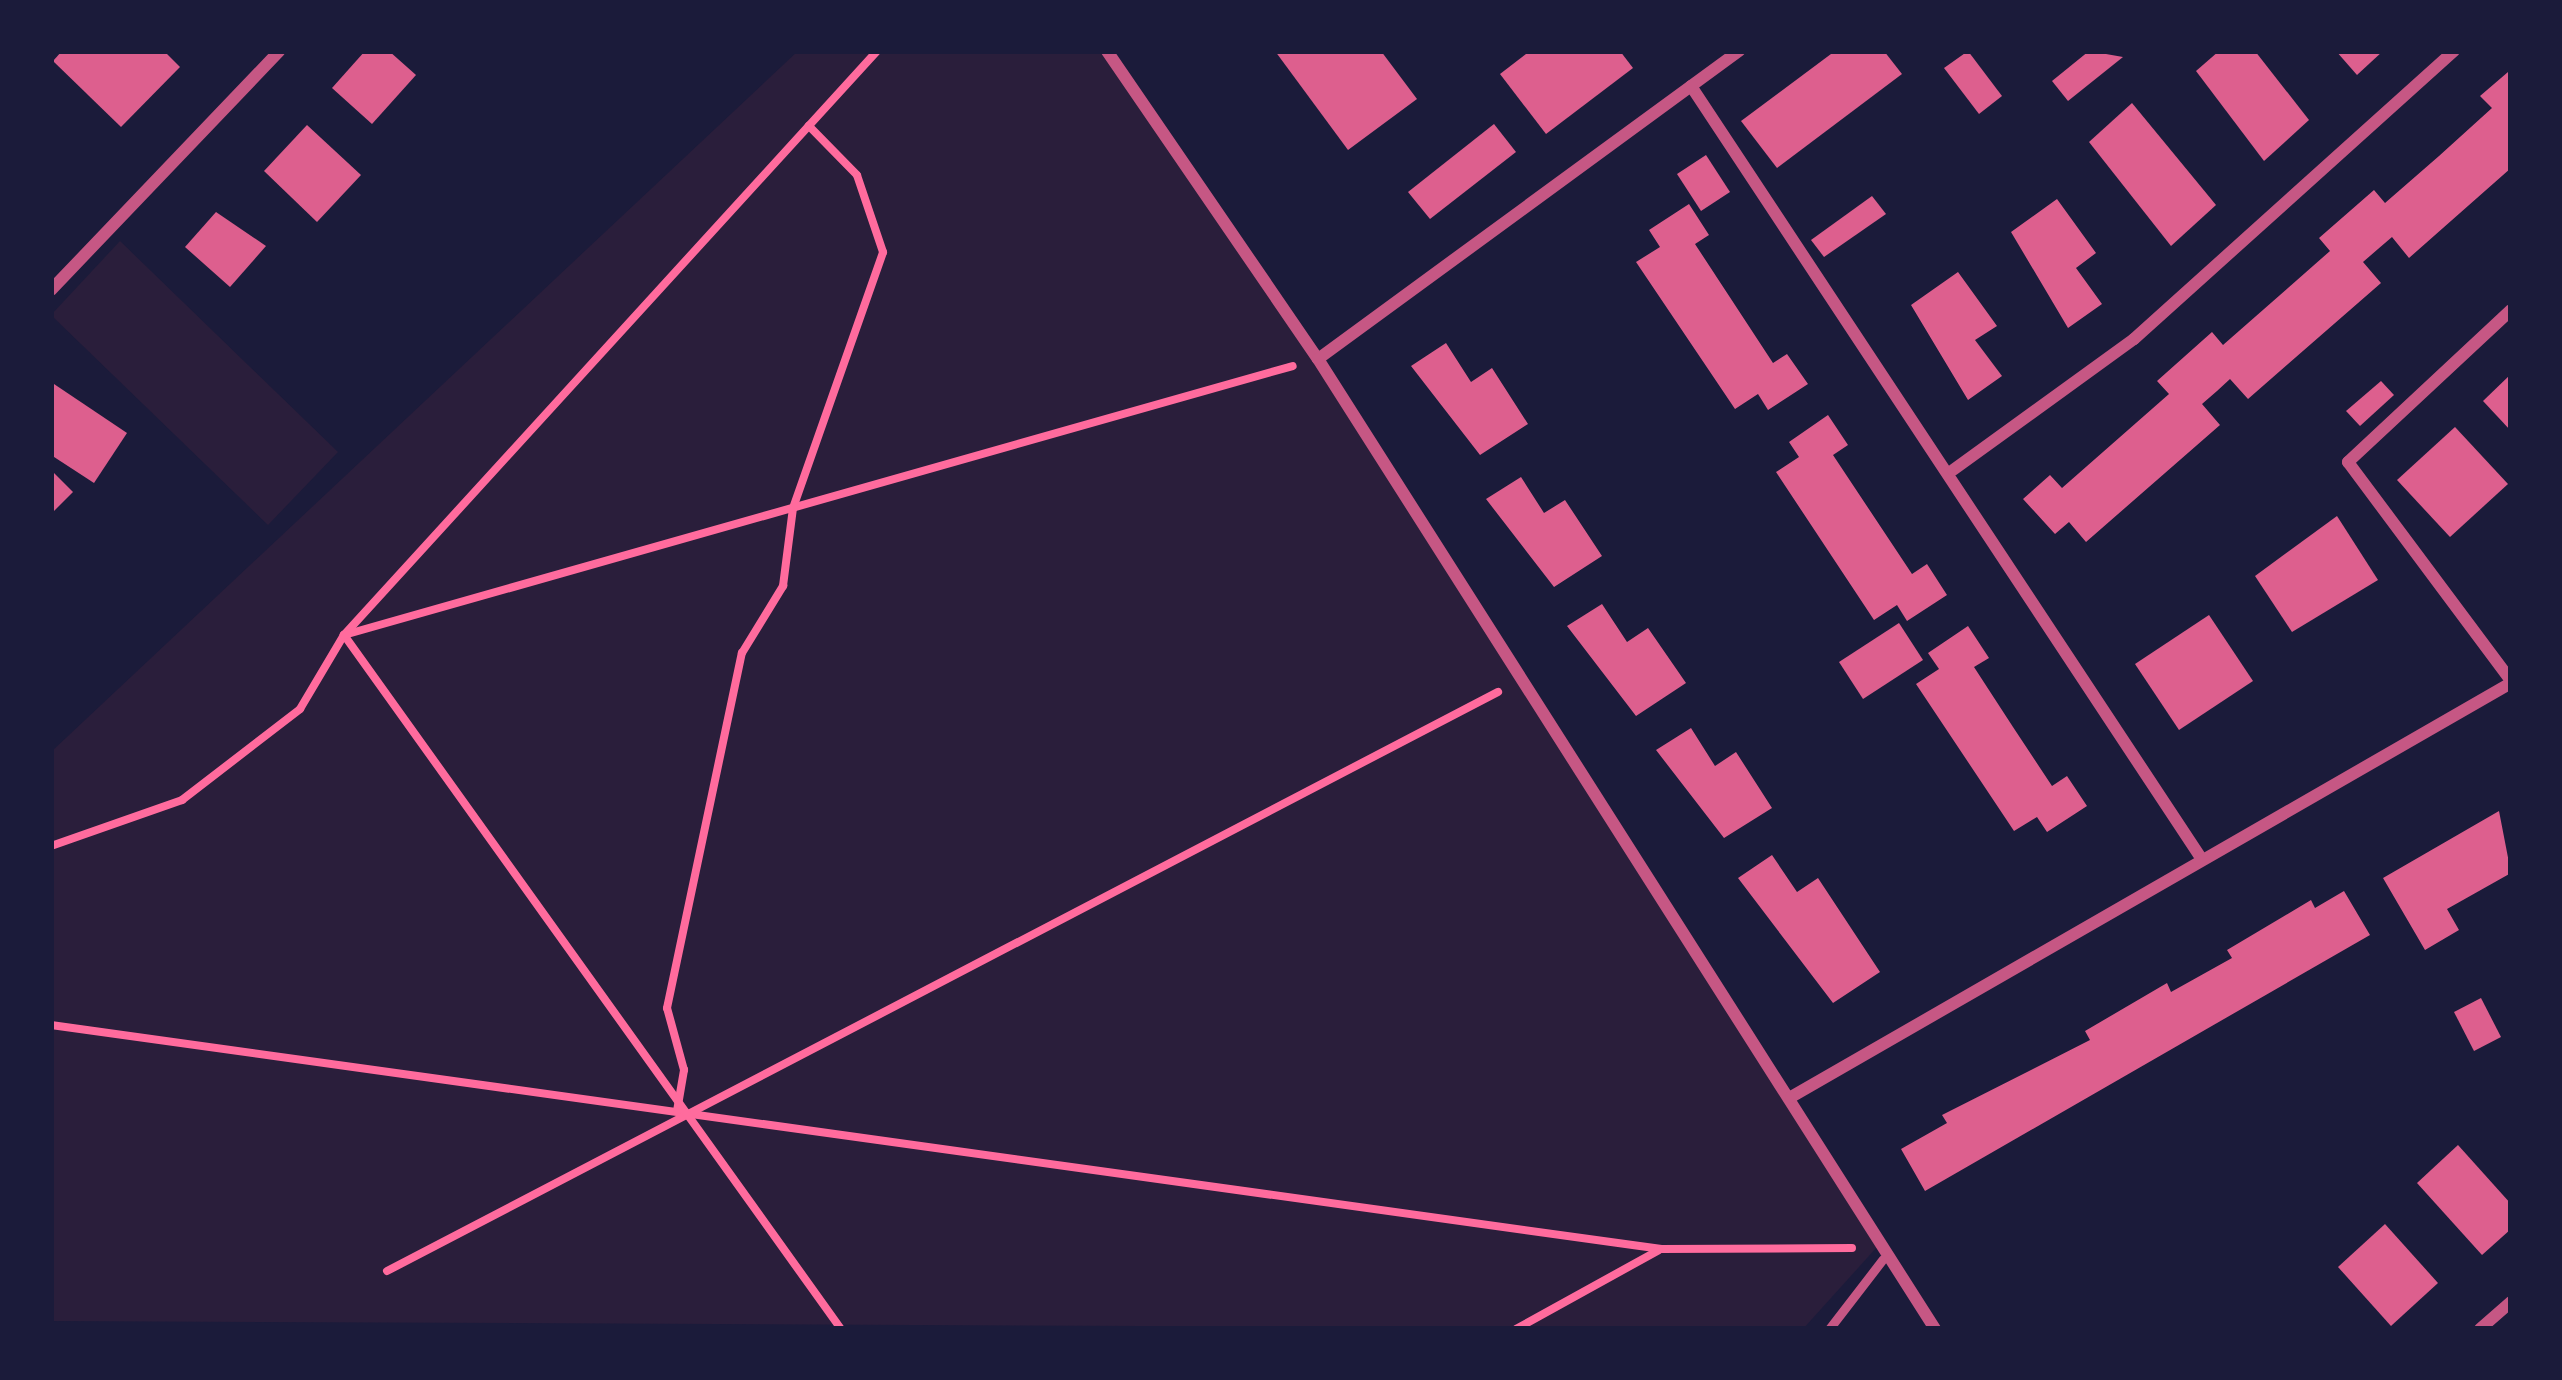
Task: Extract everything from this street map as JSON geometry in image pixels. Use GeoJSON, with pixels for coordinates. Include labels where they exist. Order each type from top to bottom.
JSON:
{"type":"FeatureCollection","features":[{"type":"Feature","properties":{"kind":"street"},"geometry":{"type":"LineString","coordinates":[[51,290],[279,51]]}},
{"type":"Feature","properties":{"kind":"street"},"geometry":{"type":"LineString","coordinates":[[1107,51],[1318,359],[1516,683],[1791,1097],[1880,1253],[1935,1329]]}},
{"type":"Feature","properties":{"kind":"street"},"geometry":{"type":"LineString","coordinates":[[1318,359],[1738,51]]}},
{"type":"Feature","properties":{"kind":"street"},"geometry":{"type":"LineString","coordinates":[[1953,470],[2134,339],[2454,51]]}},
{"type":"Feature","properties":{"kind":"street"},"geometry":{"type":"LineString","coordinates":[[1691,86],[1953,470],[2198,855]]}},
{"type":"Feature","properties":{"kind":"street"},"geometry":{"type":"LineString","coordinates":[[1791,1097],[2198,855],[2511,682],[2348,462],[2511,310]]}},
{"type":"Feature","properties":{"kind":"street"},"geometry":{"type":"LineString","coordinates":[[2480,1329],[2511,1302]]}},
{"type":"Feature","properties":{"kind":"lane"},"geometry":{"type":"LineString","coordinates":[[1829,1329],[1880,1253]]}},
{"type":"Feature","properties":{"kind":"path"},"geometry":{"type":"LineString","coordinates":[[51,847],[182,800],[300,709],[344,635],[878,51]]}},
{"type":"Feature","properties":{"kind":"path"},"geometry":{"type":"LineString","coordinates":[[677,1112],[684,1070],[667,1008],[742,653],[783,586],[793,508],[883,252],[856,175],[809,125]]}},
{"type":"Feature","properties":{"kind":"path"},"geometry":{"type":"LineString","coordinates":[[344,635],[1318,359]]}},
{"type":"Feature","properties":{"kind":"path"},"geometry":{"type":"LineString","coordinates":[[344,635],[677,1112],[841,1329]]}},
{"type":"Feature","properties":{"kind":"path"},"geometry":{"type":"LineString","coordinates":[[387,1271],[677,1112],[1516,683]]}},
{"type":"Feature","properties":{"kind":"path"},"geometry":{"type":"LineString","coordinates":[[51,1025],[1661,1249],[1880,1253]]}},
{"type":"Feature","properties":{"kind":"path"},"geometry":{"type":"LineString","coordinates":[[1516,1329],[1661,1249]]}},
{"type":"Feature","properties":{"kind":"shaded area"},"geometry":{"type":"Polygon","coordinates":[[[798,51],[1107,51],[1662,891],[1877,1247],[1803,1329],[51,1321],[51,752],[798,51]]]}},
{"type":"Feature","properties":{"kind":"shaded area"},"geometry":{"type":"Polygon","coordinates":[[[120,241],[338,452],[268,525],[51,315],[120,241]]]}},
{"type":"Feature","properties":{"kind":"building"},"geometry":{"type":"Polygon","coordinates":[[[62,51],[164,51],[180,67],[121,127],[53,61],[62,51]]]}},
{"type":"Feature","properties":{"kind":"building"},"geometry":{"type":"Polygon","coordinates":[[[365,51],[389,51],[416,75],[372,124],[332,88],[365,51]]]}},
{"type":"Feature","properties":{"kind":"building"},"geometry":{"type":"Polygon","coordinates":[[[1275,51],[1381,51],[1417,99],[1348,150],[1275,51]]]}},
{"type":"Feature","properties":{"kind":"building"},"geometry":{"type":"Polygon","coordinates":[[[1530,51],[1620,51],[1633,68],[1546,134],[1500,74],[1530,51]]]}},
{"type":"Feature","properties":{"kind":"building"},"geometry":{"type":"Polygon","coordinates":[[[1835,51],[1884,51],[1902,74],[1777,168],[1741,121],[1835,51]]]}},
{"type":"Feature","properties":{"kind":"building"},"geometry":{"type":"Polygon","coordinates":[[[1968,51],[2002,96],[1979,114],[1944,68],[1968,51]]]}},
{"type":"Feature","properties":{"kind":"building"},"geometry":{"type":"Polygon","coordinates":[[[2089,51],[2123,57],[2068,101],[2052,81],[2089,51]]]}},
{"type":"Feature","properties":{"kind":"building"},"geometry":{"type":"Polygon","coordinates":[[[2219,51],[2255,51],[2309,120],[2264,161],[2196,71],[2219,51]]]}},
{"type":"Feature","properties":{"kind":"building"},"geometry":{"type":"Polygon","coordinates":[[[2336,51],[2383,51],[2357,75],[2336,51]]]}},
{"type":"Feature","properties":{"kind":"building"},"geometry":{"type":"Polygon","coordinates":[[[2508,72],[2511,168],[2409,258],[2392,237],[2363,262],[2381,283],[2248,399],[2230,379],[2202,404],[2220,425],[2086,542],[2069,522],[2055,534],[2023,499],[2050,475],[2062,488],[2169,394],[2157,381],[2212,332],[2223,345],[2330,251],[2319,238],[2374,190],[2385,203],[2439,156],[2492,108],[2480,96],[2508,72]]]}},
{"type":"Feature","properties":{"kind":"building"},"geometry":{"type":"Polygon","coordinates":[[[2132,103],[2216,205],[2171,246],[2089,142],[2132,103]]]}},
{"type":"Feature","properties":{"kind":"building"},"geometry":{"type":"Polygon","coordinates":[[[1494,124],[1516,152],[1430,219],[1408,192],[1494,124]]]}},
{"type":"Feature","properties":{"kind":"building"},"geometry":{"type":"Polygon","coordinates":[[[307,125],[361,175],[317,222],[264,171],[307,125]]]}},
{"type":"Feature","properties":{"kind":"building"},"geometry":{"type":"Polygon","coordinates":[[[1706,155],[1730,192],[1701,211],[1677,174],[1706,155]]]}},
{"type":"Feature","properties":{"kind":"building"},"geometry":{"type":"Polygon","coordinates":[[[1872,196],[1886,214],[1824,257],[1811,240],[1872,196]]]}},
{"type":"Feature","properties":{"kind":"building"},"geometry":{"type":"Polygon","coordinates":[[[2057,199],[2096,253],[2076,268],[2102,304],[2068,328],[2011,232],[2057,199]]]}},
{"type":"Feature","properties":{"kind":"building"},"geometry":{"type":"Polygon","coordinates":[[[1689,204],[1709,235],[1695,244],[1773,363],[1787,354],[1808,384],[1768,410],[1758,394],[1735,409],[1636,262],[1660,247],[1649,230],[1689,204]]]}},
{"type":"Feature","properties":{"kind":"building"},"geometry":{"type":"Polygon","coordinates":[[[216,212],[266,246],[230,287],[185,247],[216,212]]]}},
{"type":"Feature","properties":{"kind":"building"},"geometry":{"type":"Polygon","coordinates":[[[1958,272],[1997,326],[1975,340],[2002,376],[1968,400],[1911,305],[1958,272]]]}},
{"type":"Feature","properties":{"kind":"building"},"geometry":{"type":"Polygon","coordinates":[[[1446,343],[1471,382],[1492,368],[1528,424],[1480,455],[1411,366],[1446,343]]]}},
{"type":"Feature","properties":{"kind":"building"},"geometry":{"type":"Polygon","coordinates":[[[2511,374],[2511,431],[2483,401],[2511,374]]]}},
{"type":"Feature","properties":{"kind":"building"},"geometry":{"type":"Polygon","coordinates":[[[2381,381],[2394,395],[2360,426],[2346,411],[2381,381]]]}},
{"type":"Feature","properties":{"kind":"building"},"geometry":{"type":"Polygon","coordinates":[[[51,382],[127,433],[94,483],[51,455],[51,382]]]}},
{"type":"Feature","properties":{"kind":"building"},"geometry":{"type":"Polygon","coordinates":[[[1828,415],[1848,445],[1833,455],[1912,574],[1927,564],[1947,595],[1907,621],[1897,605],[1874,620],[1776,472],[1799,457],[1789,442],[1828,415]]]}},
{"type":"Feature","properties":{"kind":"building"},"geometry":{"type":"Polygon","coordinates":[[[2455,427],[2508,484],[2450,537],[2397,480],[2455,427]]]}},
{"type":"Feature","properties":{"kind":"building"},"geometry":{"type":"Polygon","coordinates":[[[51,470],[73,492],[51,514],[51,470]]]}},
{"type":"Feature","properties":{"kind":"building"},"geometry":{"type":"Polygon","coordinates":[[[1521,477],[1544,513],[1565,500],[1602,556],[1554,587],[1486,499],[1521,477]]]}},
{"type":"Feature","properties":{"kind":"building"},"geometry":{"type":"Polygon","coordinates":[[[2337,516],[2378,580],[2292,632],[2255,576],[2337,516]]]}},
{"type":"Feature","properties":{"kind":"building"},"geometry":{"type":"Polygon","coordinates":[[[1602,604],[1627,642],[1648,628],[1686,683],[1636,716],[1567,626],[1602,604]]]}},
{"type":"Feature","properties":{"kind":"building"},"geometry":{"type":"Polygon","coordinates":[[[2209,615],[2253,681],[2179,730],[2135,664],[2209,615]]]}},
{"type":"Feature","properties":{"kind":"building"},"geometry":{"type":"Polygon","coordinates":[[[1899,623],[1923,660],[1863,699],[1839,662],[1899,623]]]}},
{"type":"Feature","properties":{"kind":"building"},"geometry":{"type":"Polygon","coordinates":[[[1968,626],[1989,658],[1974,667],[2052,786],[2067,776],[2087,806],[2047,832],[2037,817],[2014,831],[1916,684],[1939,669],[1928,653],[1968,626]]]}},
{"type":"Feature","properties":{"kind":"building"},"geometry":{"type":"Polygon","coordinates":[[[1691,728],[1715,766],[1736,752],[1772,808],[1724,838],[1656,750],[1691,728]]]}},
{"type":"Feature","properties":{"kind":"building"},"geometry":{"type":"Polygon","coordinates":[[[2499,811],[2511,873],[2447,909],[2459,930],[2425,950],[2383,878],[2499,811]]]}},
{"type":"Feature","properties":{"kind":"building"},"geometry":{"type":"Polygon","coordinates":[[[1772,855],[1797,892],[1818,878],[1880,972],[1833,1003],[1738,878],[1772,855]]]}},
{"type":"Feature","properties":{"kind":"building"},"geometry":{"type":"Polygon","coordinates":[[[2344,891],[2370,935],[1925,1191],[1901,1149],[1947,1123],[1942,1115],[2090,1040],[2085,1031],[2167,983],[2171,992],[2232,958],[2227,950],[2311,900],[2315,908],[2344,891]]]}},
{"type":"Feature","properties":{"kind":"building"},"geometry":{"type":"Polygon","coordinates":[[[2481,998],[2501,1037],[2474,1051],[2454,1012],[2481,998]]]}},
{"type":"Feature","properties":{"kind":"building"},"geometry":{"type":"Polygon","coordinates":[[[2458,1145],[2511,1204],[2511,1229],[2482,1255],[2417,1183],[2458,1145]]]}},
{"type":"Feature","properties":{"kind":"building"},"geometry":{"type":"Polygon","coordinates":[[[2385,1224],[2438,1283],[2391,1326],[2338,1267],[2385,1224]]]}}]}
